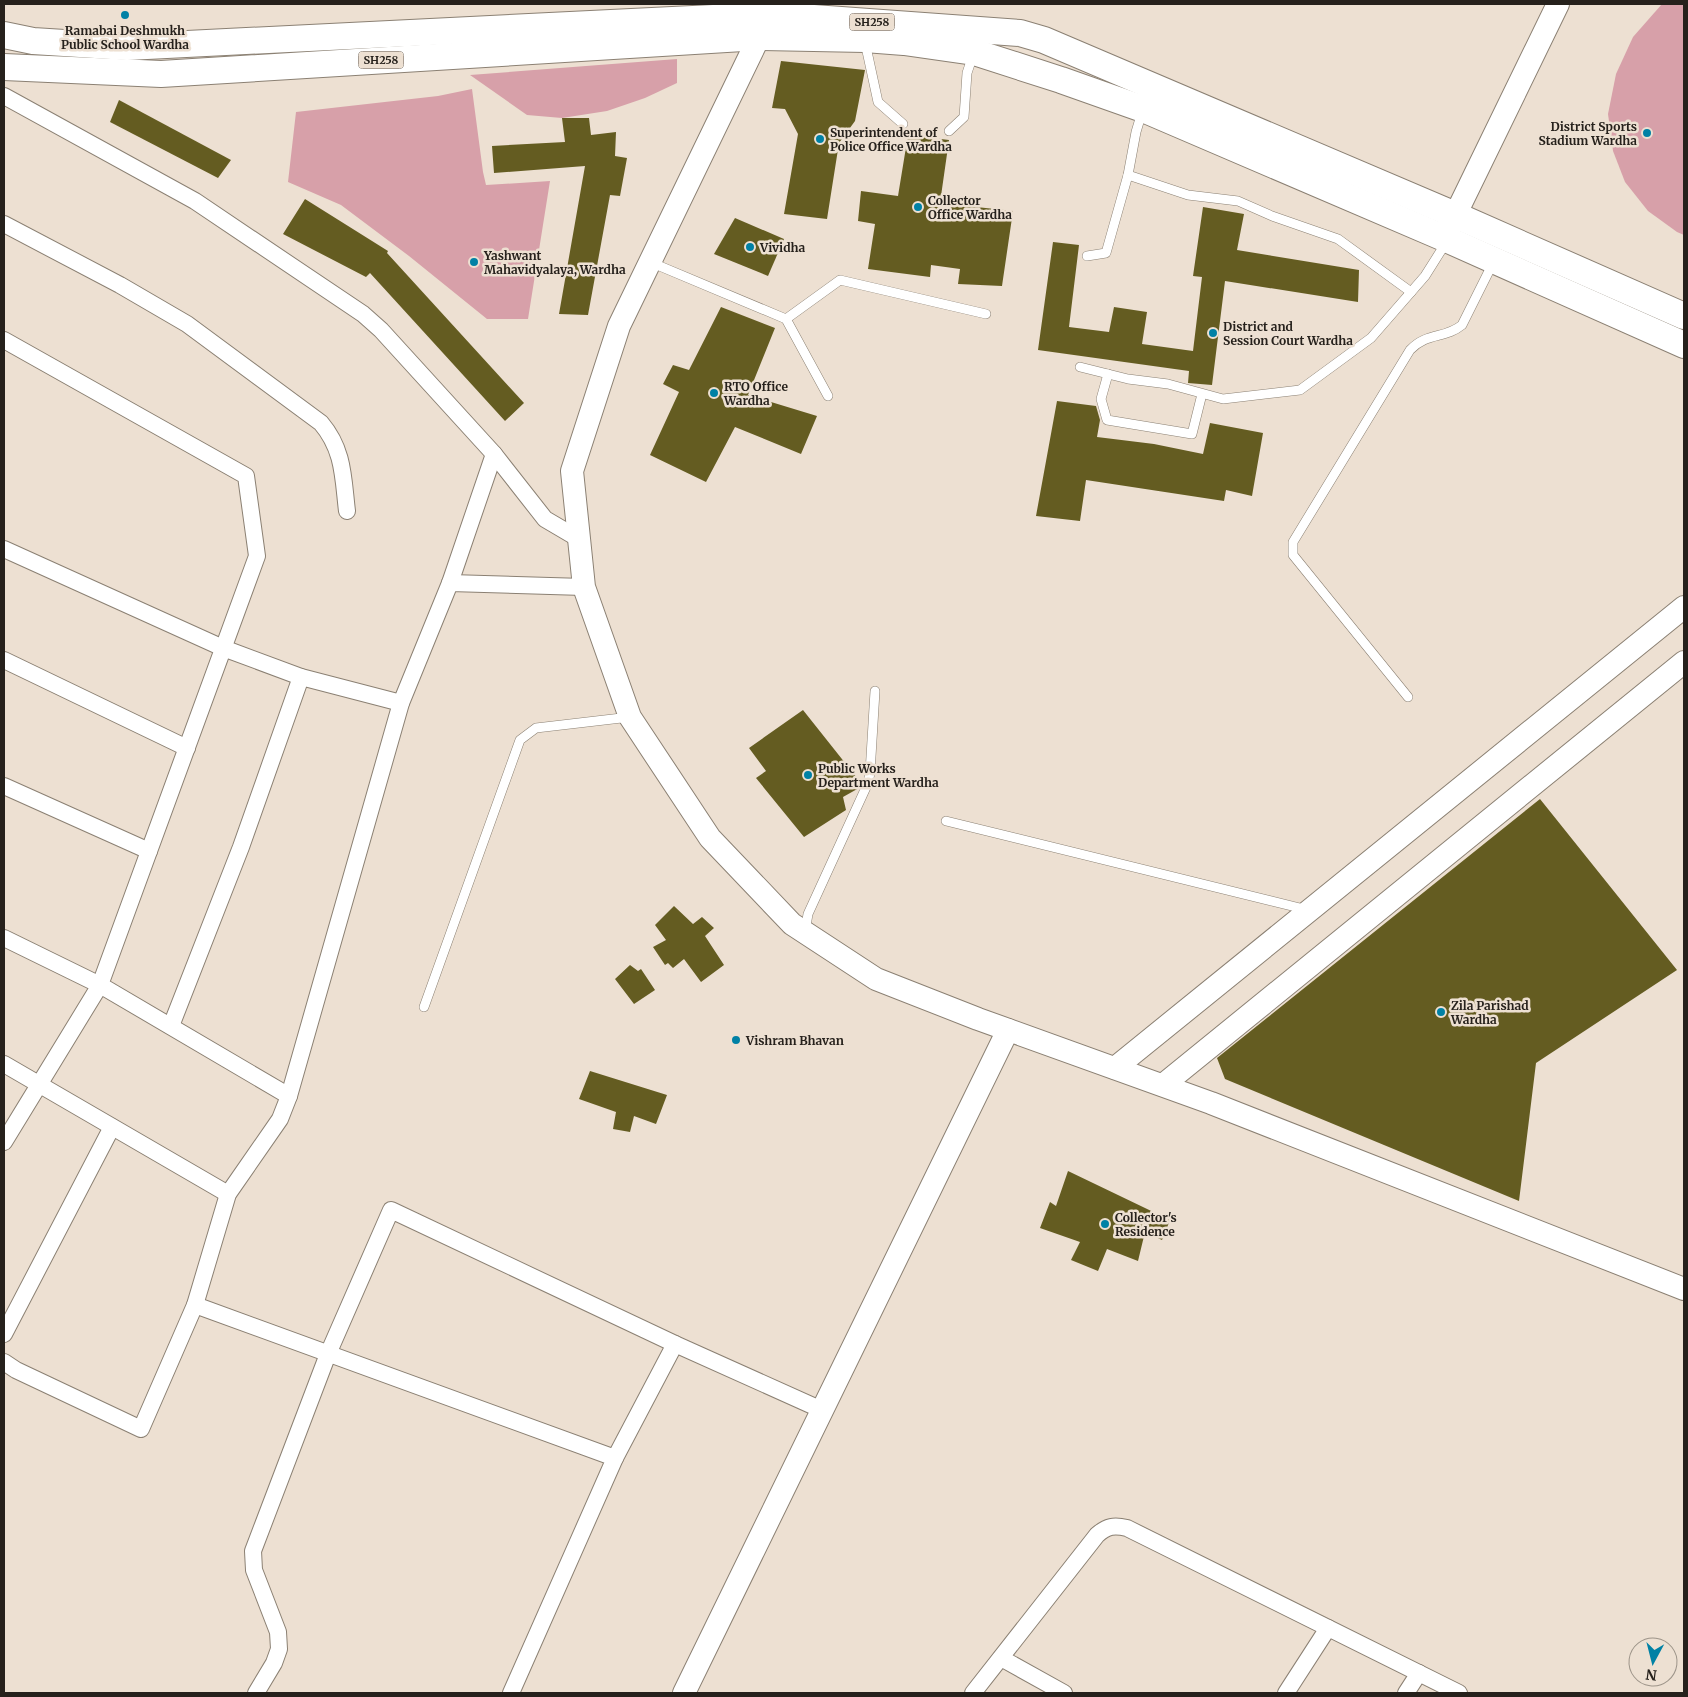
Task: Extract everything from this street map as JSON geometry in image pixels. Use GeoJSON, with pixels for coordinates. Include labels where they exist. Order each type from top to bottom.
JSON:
{"type":"FeatureCollection","features":[{"type":"Feature","properties":{"kind":"main road"},"geometry":{"type":"LineString","coordinates":[[1450,227],[1558,4]]}},
{"type":"Feature","properties":{"kind":"main road"},"geometry":{"type":"LineString","coordinates":[[775,9],[759,37],[619,326],[572,471],[584,587],[630,717],[710,838],[792,924],[876,979],[1008,1030],[1162,1085],[1684,1289]]}},
{"type":"Feature","properties":{"kind":"main road","name":"SH258"},"geometry":{"type":"LineString","coordinates":[[4,35],[33,41],[127,47],[775,9],[905,33],[974,52],[1061,80],[1148,98]]}},
{"type":"Feature","properties":{"kind":"main road","name":"SH258"},"geometry":{"type":"LineString","coordinates":[[4,67],[161,74],[759,37],[865,39],[905,33],[1020,33],[1044,40],[1148,98],[1450,227],[1684,316]]}},
{"type":"Feature","properties":{"kind":"main road"},"geometry":{"type":"LineString","coordinates":[[1013,64],[1020,33]]}},
{"type":"Feature","properties":{"kind":"main road","name":"SH258"},"geometry":{"type":"LineString","coordinates":[[1450,227],[1494,260],[1684,346]]}},
{"type":"Feature","properties":{"kind":"main road"},"geometry":{"type":"LineString","coordinates":[[1115,1068],[1684,607]]}},
{"type":"Feature","properties":{"kind":"main road"},"geometry":{"type":"LineString","coordinates":[[1162,1085],[1684,662]]}},
{"type":"Feature","properties":{"kind":"main road"},"geometry":{"type":"LineString","coordinates":[[684,1693],[1008,1030]]}},
{"type":"Feature","properties":{"kind":"street"},"geometry":{"type":"LineString","coordinates":[[4,96],[195,201],[363,314],[381,330],[494,454],[545,519],[579,539]]}},
{"type":"Feature","properties":{"kind":"street"},"geometry":{"type":"LineString","coordinates":[[4,224],[120,285],[187,324],[321,423],[331,434],[340,454],[348,511]]}},
{"type":"Feature","properties":{"kind":"street"},"geometry":{"type":"LineString","coordinates":[[4,340],[246,476],[257,556],[100,985],[4,1142]]}},
{"type":"Feature","properties":{"kind":"street"},"geometry":{"type":"LineString","coordinates":[[4,1362],[16,1370],[141,1429],[195,1305],[228,1194],[280,1119],[289,1096],[401,703],[450,583],[494,454]]}},
{"type":"Feature","properties":{"kind":"street"},"geometry":{"type":"LineString","coordinates":[[4,549],[223,648],[301,677],[401,703]]}},
{"type":"Feature","properties":{"kind":"street"},"geometry":{"type":"LineString","coordinates":[[450,583],[584,587]]}},
{"type":"Feature","properties":{"kind":"street"},"geometry":{"type":"LineString","coordinates":[[4,660],[187,748]]}},
{"type":"Feature","properties":{"kind":"street"},"geometry":{"type":"LineString","coordinates":[[171,1026],[241,848],[301,677]]}},
{"type":"Feature","properties":{"kind":"street"},"geometry":{"type":"LineString","coordinates":[[4,786],[149,850]]}},
{"type":"Feature","properties":{"kind":"street"},"geometry":{"type":"LineString","coordinates":[[4,938],[100,985],[289,1096]]}},
{"type":"Feature","properties":{"kind":"street"},"geometry":{"type":"LineString","coordinates":[[4,1064],[228,1194]]}},
{"type":"Feature","properties":{"kind":"street"},"geometry":{"type":"LineString","coordinates":[[4,1334],[112,1127]]}},
{"type":"Feature","properties":{"kind":"street"},"geometry":{"type":"LineString","coordinates":[[256,1693],[274,1663],[279,1648],[278,1632],[254,1570],[253,1552],[328,1354],[391,1210],[675,1344],[822,1410]]}},
{"type":"Feature","properties":{"kind":"street"},"geometry":{"type":"LineString","coordinates":[[195,1305],[615,1458]]}},
{"type":"Feature","properties":{"kind":"street"},"geometry":{"type":"LineString","coordinates":[[511,1693],[615,1458],[675,1344]]}},
{"type":"Feature","properties":{"kind":"street"},"geometry":{"type":"LineString","coordinates":[[973,1693],[1097,1535],[1105,1528],[1116,1526],[1127,1528],[1459,1693]]}},
{"type":"Feature","properties":{"kind":"street"},"geometry":{"type":"LineString","coordinates":[[1286,1693],[1328,1628]]}},
{"type":"Feature","properties":{"kind":"street"},"geometry":{"type":"LineString","coordinates":[[1001,1658],[1064,1693]]}},
{"type":"Feature","properties":{"kind":"street"},"geometry":{"type":"LineString","coordinates":[[1406,1693],[1419,1674]]}},
{"type":"Feature","properties":{"kind":"lane"},"geometry":{"type":"LineString","coordinates":[[865,39],[878,102],[903,124]]}},
{"type":"Feature","properties":{"kind":"lane"},"geometry":{"type":"LineString","coordinates":[[949,131],[964,117],[967,73],[974,52]]}},
{"type":"Feature","properties":{"kind":"lane"},"geometry":{"type":"LineString","coordinates":[[1088,256],[1106,253],[1128,175],[1136,132],[1148,98]]}},
{"type":"Feature","properties":{"kind":"lane"},"geometry":{"type":"LineString","coordinates":[[1128,175],[1188,195],[1238,201],[1272,216],[1338,239],[1411,292]]}},
{"type":"Feature","properties":{"kind":"lane"},"geometry":{"type":"LineString","coordinates":[[1080,367],[1128,379],[1168,384],[1223,399],[1300,390],[1371,338],[1425,276],[1442,249],[1450,227]]}},
{"type":"Feature","properties":{"kind":"lane"},"geometry":{"type":"LineString","coordinates":[[1408,697],[1294,555],[1293,542],[1410,350],[1421,339],[1456,330],[1462,325],[1494,260]]}},
{"type":"Feature","properties":{"kind":"lane"},"geometry":{"type":"LineString","coordinates":[[650,261],[786,319],[828,396]]}},
{"type":"Feature","properties":{"kind":"lane"},"geometry":{"type":"LineString","coordinates":[[786,319],[840,280],[986,314]]}},
{"type":"Feature","properties":{"kind":"lane"},"geometry":{"type":"LineString","coordinates":[[1108,374],[1101,399],[1107,420],[1192,434],[1202,394]]}},
{"type":"Feature","properties":{"kind":"lane"},"geometry":{"type":"LineString","coordinates":[[805,933],[808,914],[868,783],[875,691]]}},
{"type":"Feature","properties":{"kind":"lane"},"geometry":{"type":"LineString","coordinates":[[424,1007],[520,740],[536,728],[630,717]]}},
{"type":"Feature","properties":{"kind":"lane"},"geometry":{"type":"LineString","coordinates":[[946,821],[1310,910]]}},
{"type":"Feature","properties":{"kind":"shaded area","name":"District Sports Stadium Wardha"},"geometry":{"type":"Polygon","coordinates":[[[1662,4],[1684,4],[1684,235],[1648,211],[1625,182],[1613,151],[1608,114],[1616,74],[1633,37],[1662,4]]]}},
{"type":"Feature","properties":{"kind":"shaded area"},"geometry":{"type":"Polygon","coordinates":[[[677,59],[677,83],[645,98],[607,111],[562,118],[527,115],[470,75],[677,59]]]}},
{"type":"Feature","properties":{"kind":"shaded area"},"geometry":{"type":"Polygon","coordinates":[[[472,89],[486,185],[550,181],[528,319],[487,319],[409,256],[341,205],[288,182],[296,112],[438,96],[472,89]]]}},
{"type":"Feature","properties":{"kind":"building","name":"Superintendent of Police Office Wardha"},"geometry":{"type":"Polygon","coordinates":[[[781,61],[865,70],[855,121],[839,143],[827,219],[784,214],[798,134],[785,109],[772,108],[781,61]]]}},
{"type":"Feature","properties":{"kind":"building"},"geometry":{"type":"Polygon","coordinates":[[[119,100],[231,160],[218,178],[110,122],[119,100]]]}},
{"type":"Feature","properties":{"kind":"building"},"geometry":{"type":"Polygon","coordinates":[[[562,118],[589,118],[591,135],[616,132],[615,156],[627,158],[620,196],[610,195],[588,315],[559,314],[585,166],[494,173],[492,146],[565,142],[562,118]]]}},
{"type":"Feature","properties":{"kind":"building","name":"Collector Office Wardha"},"geometry":{"type":"Polygon","coordinates":[[[908,135],[949,140],[940,203],[1013,211],[1002,286],[958,284],[960,269],[931,265],[930,277],[868,269],[875,224],[858,221],[861,191],[898,196],[908,135]]]}},
{"type":"Feature","properties":{"kind":"building"},"geometry":{"type":"Polygon","coordinates":[[[305,199],[388,251],[387,253],[524,403],[505,421],[370,273],[366,277],[283,234],[305,199]]]}},
{"type":"Feature","properties":{"kind":"building"},"geometry":{"type":"Polygon","coordinates":[[[1203,207],[1244,214],[1237,250],[1359,270],[1358,302],[1225,281],[1212,385],[1188,383],[1189,371],[1038,350],[1053,242],[1079,245],[1069,327],[1109,332],[1114,307],[1147,312],[1142,344],[1193,351],[1202,277],[1193,276],[1203,207]]]}},
{"type":"Feature","properties":{"kind":"building","name":"Vividha"},"geometry":{"type":"Polygon","coordinates":[[[735,218],[784,239],[768,276],[714,254],[735,218]]]}},
{"type":"Feature","properties":{"kind":"building","name":"RTO Office Wardha"},"geometry":{"type":"Polygon","coordinates":[[[721,307],[775,328],[748,395],[817,416],[801,454],[735,427],[706,482],[650,455],[679,392],[663,384],[673,365],[689,370],[721,307]]]}},
{"type":"Feature","properties":{"kind":"building"},"geometry":{"type":"Polygon","coordinates":[[[1057,401],[1096,406],[1100,420],[1097,437],[1154,444],[1203,454],[1210,423],[1263,433],[1252,496],[1226,490],[1224,501],[1086,480],[1080,521],[1036,516],[1057,401]]]}},
{"type":"Feature","properties":{"kind":"building","name":"Public Works Department Wardha"},"geometry":{"type":"Polygon","coordinates":[[[803,710],[861,783],[859,788],[843,797],[846,810],[804,837],[756,778],[766,771],[749,748],[803,710]]]}},
{"type":"Feature","properties":{"kind":"building","name":"Zila Parishad Wardha"},"geometry":{"type":"Polygon","coordinates":[[[1540,799],[1677,970],[1536,1063],[1519,1201],[1225,1079],[1217,1058],[1540,799]]]}},
{"type":"Feature","properties":{"kind":"building"},"geometry":{"type":"Polygon","coordinates":[[[674,906],[693,924],[702,917],[714,928],[705,936],[724,965],[701,982],[684,959],[673,968],[668,963],[665,965],[653,947],[666,940],[655,925],[674,906]]]}},
{"type":"Feature","properties":{"kind":"building"},"geometry":{"type":"Polygon","coordinates":[[[630,965],[638,971],[641,969],[655,990],[634,1004],[615,979],[630,965]]]}},
{"type":"Feature","properties":{"kind":"building"},"geometry":{"type":"Polygon","coordinates":[[[590,1071],[667,1095],[656,1124],[634,1116],[630,1132],[613,1129],[616,1112],[579,1099],[590,1071]]]}},
{"type":"Feature","properties":{"kind":"building","name":"Collector's Residence"},"geometry":{"type":"Polygon","coordinates":[[[1068,1171],[1170,1220],[1162,1240],[1145,1232],[1138,1261],[1107,1249],[1098,1271],[1071,1260],[1080,1242],[1040,1228],[1050,1202],[1056,1206],[1068,1171]]]}},
{"type":"Feature","properties":{"kind":"place","name":"Ramabai Deshmukh Public School Wardha"},"geometry":{"type":"Point","coordinates":[125,15]}},
{"type":"Feature","properties":{"kind":"place","name":"District Sports Stadium Wardha"},"geometry":{"type":"Point","coordinates":[1647,133]}},
{"type":"Feature","properties":{"kind":"place","name":"Superintendent of Police Office Wardha"},"geometry":{"type":"Point","coordinates":[820,139]}},
{"type":"Feature","properties":{"kind":"place","name":"Collector Office Wardha"},"geometry":{"type":"Point","coordinates":[918,207]}},
{"type":"Feature","properties":{"kind":"place","name":"Vividha"},"geometry":{"type":"Point","coordinates":[750,247]}},
{"type":"Feature","properties":{"kind":"place","name":"Yashwant Mahavidyalaya, Wardha"},"geometry":{"type":"Point","coordinates":[474,262]}},
{"type":"Feature","properties":{"kind":"place","name":"District and Session Court Wardha"},"geometry":{"type":"Point","coordinates":[1213,333]}},
{"type":"Feature","properties":{"kind":"place","name":"RTO Office Wardha"},"geometry":{"type":"Point","coordinates":[714,393]}},
{"type":"Feature","properties":{"kind":"place","name":"Public Works Department Wardha"},"geometry":{"type":"Point","coordinates":[808,775]}},
{"type":"Feature","properties":{"kind":"place","name":"Zila Parishad Wardha"},"geometry":{"type":"Point","coordinates":[1441,1012]}},
{"type":"Feature","properties":{"kind":"place","name":"Vishram Bhavan"},"geometry":{"type":"Point","coordinates":[736,1040]}},
{"type":"Feature","properties":{"kind":"place","name":"Collector's Residence"},"geometry":{"type":"Point","coordinates":[1105,1224]}}]}
